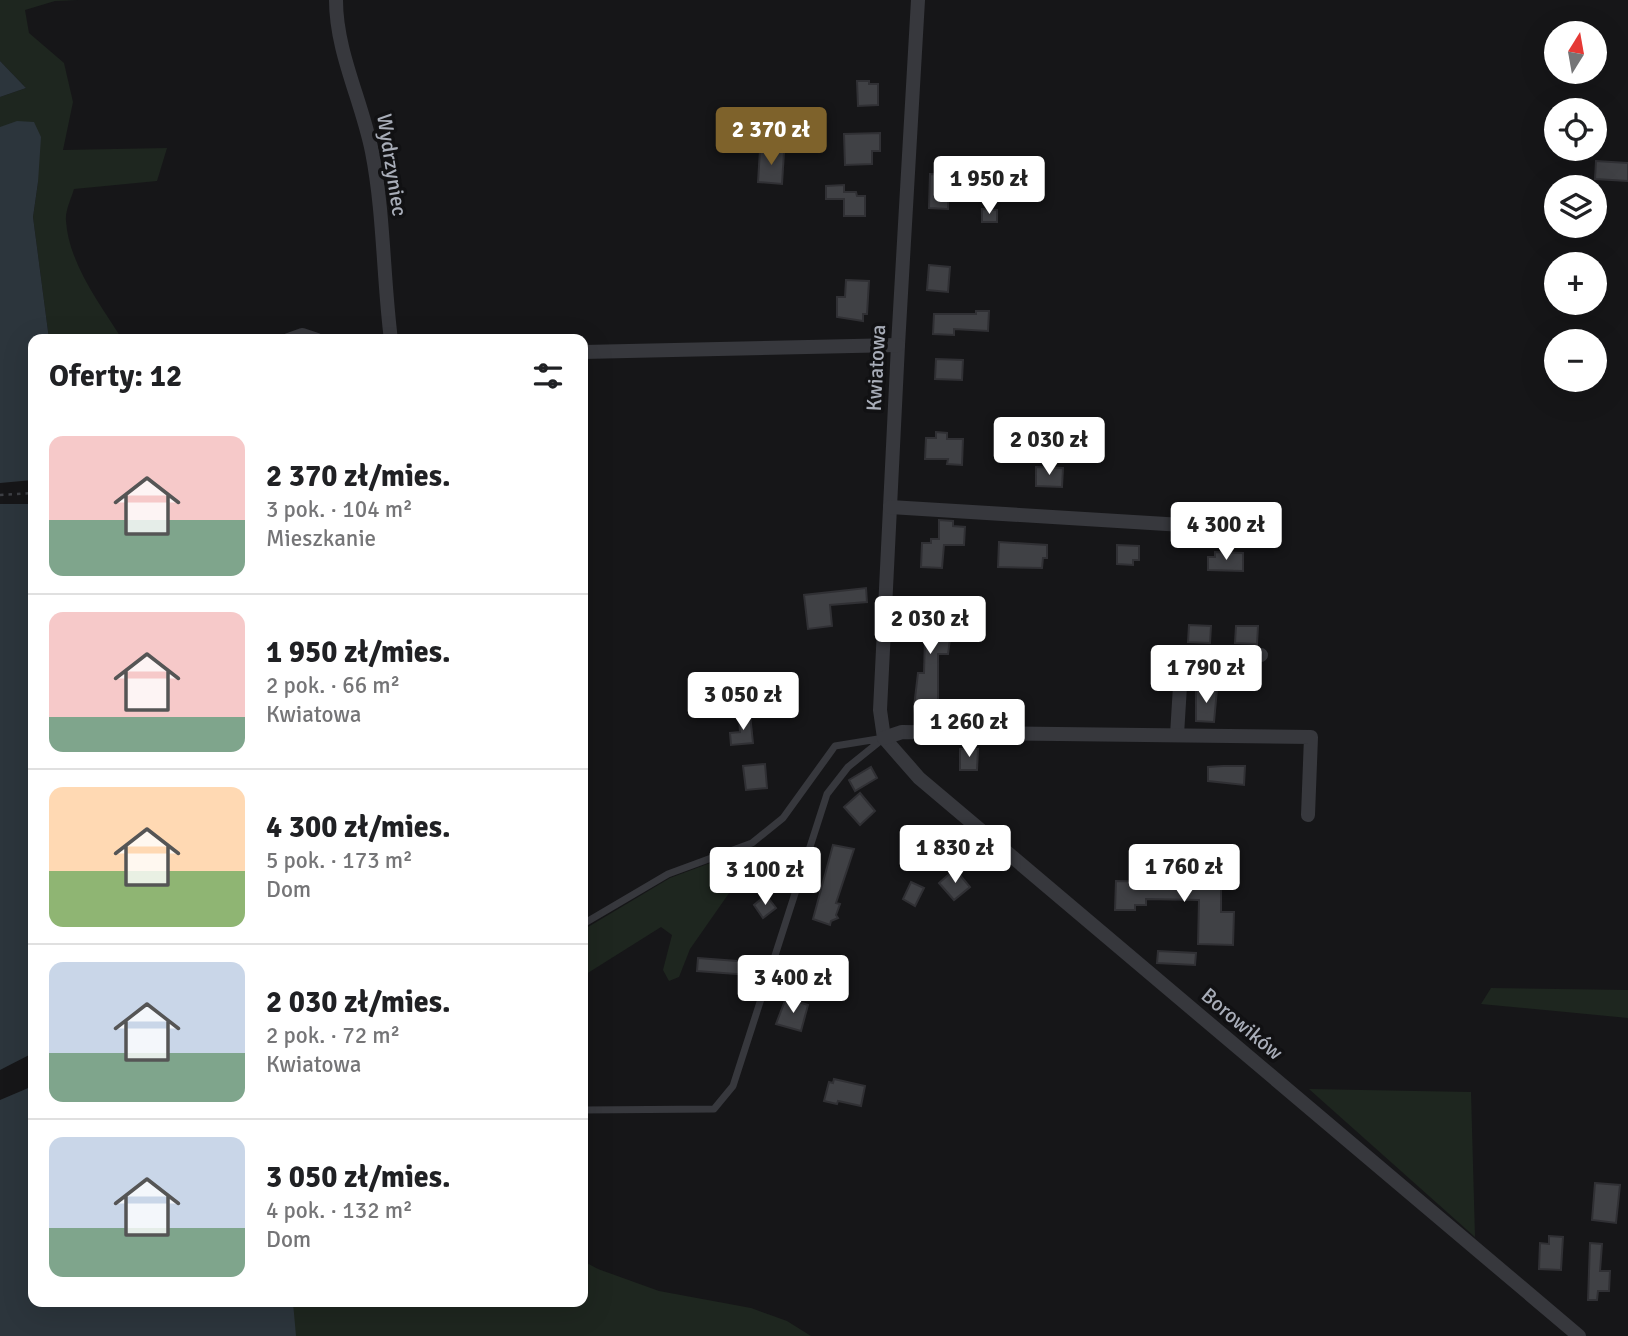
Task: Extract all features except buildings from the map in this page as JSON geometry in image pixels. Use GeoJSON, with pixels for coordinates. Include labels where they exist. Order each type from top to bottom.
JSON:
{"type":"FeatureCollection","features":[{"type":"Feature","properties":{"kind":"street","name":"Wydrzyniec"},"geometry":{"type":"LineString","coordinates":[[336,0],[336,19],[341,43],[373,154],[390,334]]}},
{"type":"Feature","properties":{"kind":"street","name":"Kwiatowa"},"geometry":{"type":"LineString","coordinates":[[884,738],[880,710],[918,0]]}},
{"type":"Feature","properties":{"kind":"street"},"geometry":{"type":"LineString","coordinates":[[588,352],[898,345]]}},
{"type":"Feature","properties":{"kind":"street"},"geometry":{"type":"LineString","coordinates":[[890,507],[1215,527]]}},
{"type":"Feature","properties":{"kind":"street"},"geometry":{"type":"LineString","coordinates":[[1177,735],[1182,653],[1261,655]]}},
{"type":"Feature","properties":{"kind":"street"},"geometry":{"type":"LineString","coordinates":[[884,738],[902,732],[1311,737],[1308,815]]}},
{"type":"Feature","properties":{"kind":"street","name":"Borowików"},"geometry":{"type":"LineString","coordinates":[[884,738],[919,778],[1579,1336]]}},
{"type":"Feature","properties":{"kind":"lane"},"geometry":{"type":"LineString","coordinates":[[588,921],[668,874],[752,843],[783,818],[835,746],[884,738]]}},
{"type":"Feature","properties":{"kind":"lane"},"geometry":{"type":"LineString","coordinates":[[588,1110],[715,1109],[733,1086],[827,794],[849,767],[884,738]]}},
{"type":"Feature","properties":{"kind":"path"},"geometry":{"type":"LineString","coordinates":[[0,495],[28,494]]}},
{"type":"Feature","properties":{"kind":"shaded area"},"geometry":{"type":"Polygon","coordinates":[[[0,0],[78,0],[55,1],[25,10],[29,33],[64,63],[73,102],[63,150],[167,148],[157,181],[74,189],[67,209],[68,237],[79,268],[119,334],[48,334],[33,217],[38,182],[0,127],[0,97],[26,88],[0,61],[0,0]]]}},
{"type":"Feature","properties":{"kind":"shaded area"},"geometry":{"type":"Polygon","coordinates":[[[0,61],[26,88],[0,97],[0,61]]]}},
{"type":"Feature","properties":{"kind":"shaded area"},"geometry":{"type":"Polygon","coordinates":[[[17,121],[34,122],[41,137],[33,217],[48,334],[28,334],[28,480],[0,483],[0,127],[17,121]]]}},
{"type":"Feature","properties":{"kind":"shaded area"},"geometry":{"type":"Polygon","coordinates":[[[0,504],[28,504],[28,1056],[0,1070],[0,504]]]}},
{"type":"Feature","properties":{"kind":"shaded area"},"geometry":{"type":"Polygon","coordinates":[[[756,846],[734,886],[690,949],[679,977],[669,981],[663,970],[672,935],[661,927],[588,973],[588,927],[670,878],[756,846]]]}},
{"type":"Feature","properties":{"kind":"shaded area"},"geometry":{"type":"Polygon","coordinates":[[[1491,988],[1628,990],[1628,1018],[1481,1004],[1491,988]]]}},
{"type":"Feature","properties":{"kind":"shaded area"},"geometry":{"type":"Polygon","coordinates":[[[28,1088],[28,1307],[293,1307],[296,1336],[0,1336],[0,1100],[28,1088]]]}},
{"type":"Feature","properties":{"kind":"shaded area"},"geometry":{"type":"Polygon","coordinates":[[[1309,1089],[1471,1092],[1475,1237],[1309,1089]]]}},
{"type":"Feature","properties":{"kind":"shaded area"},"geometry":{"type":"Polygon","coordinates":[[[588,1264],[659,1291],[751,1308],[787,1321],[811,1336],[296,1336],[293,1307],[588,1307],[588,1264]]]}}]}
